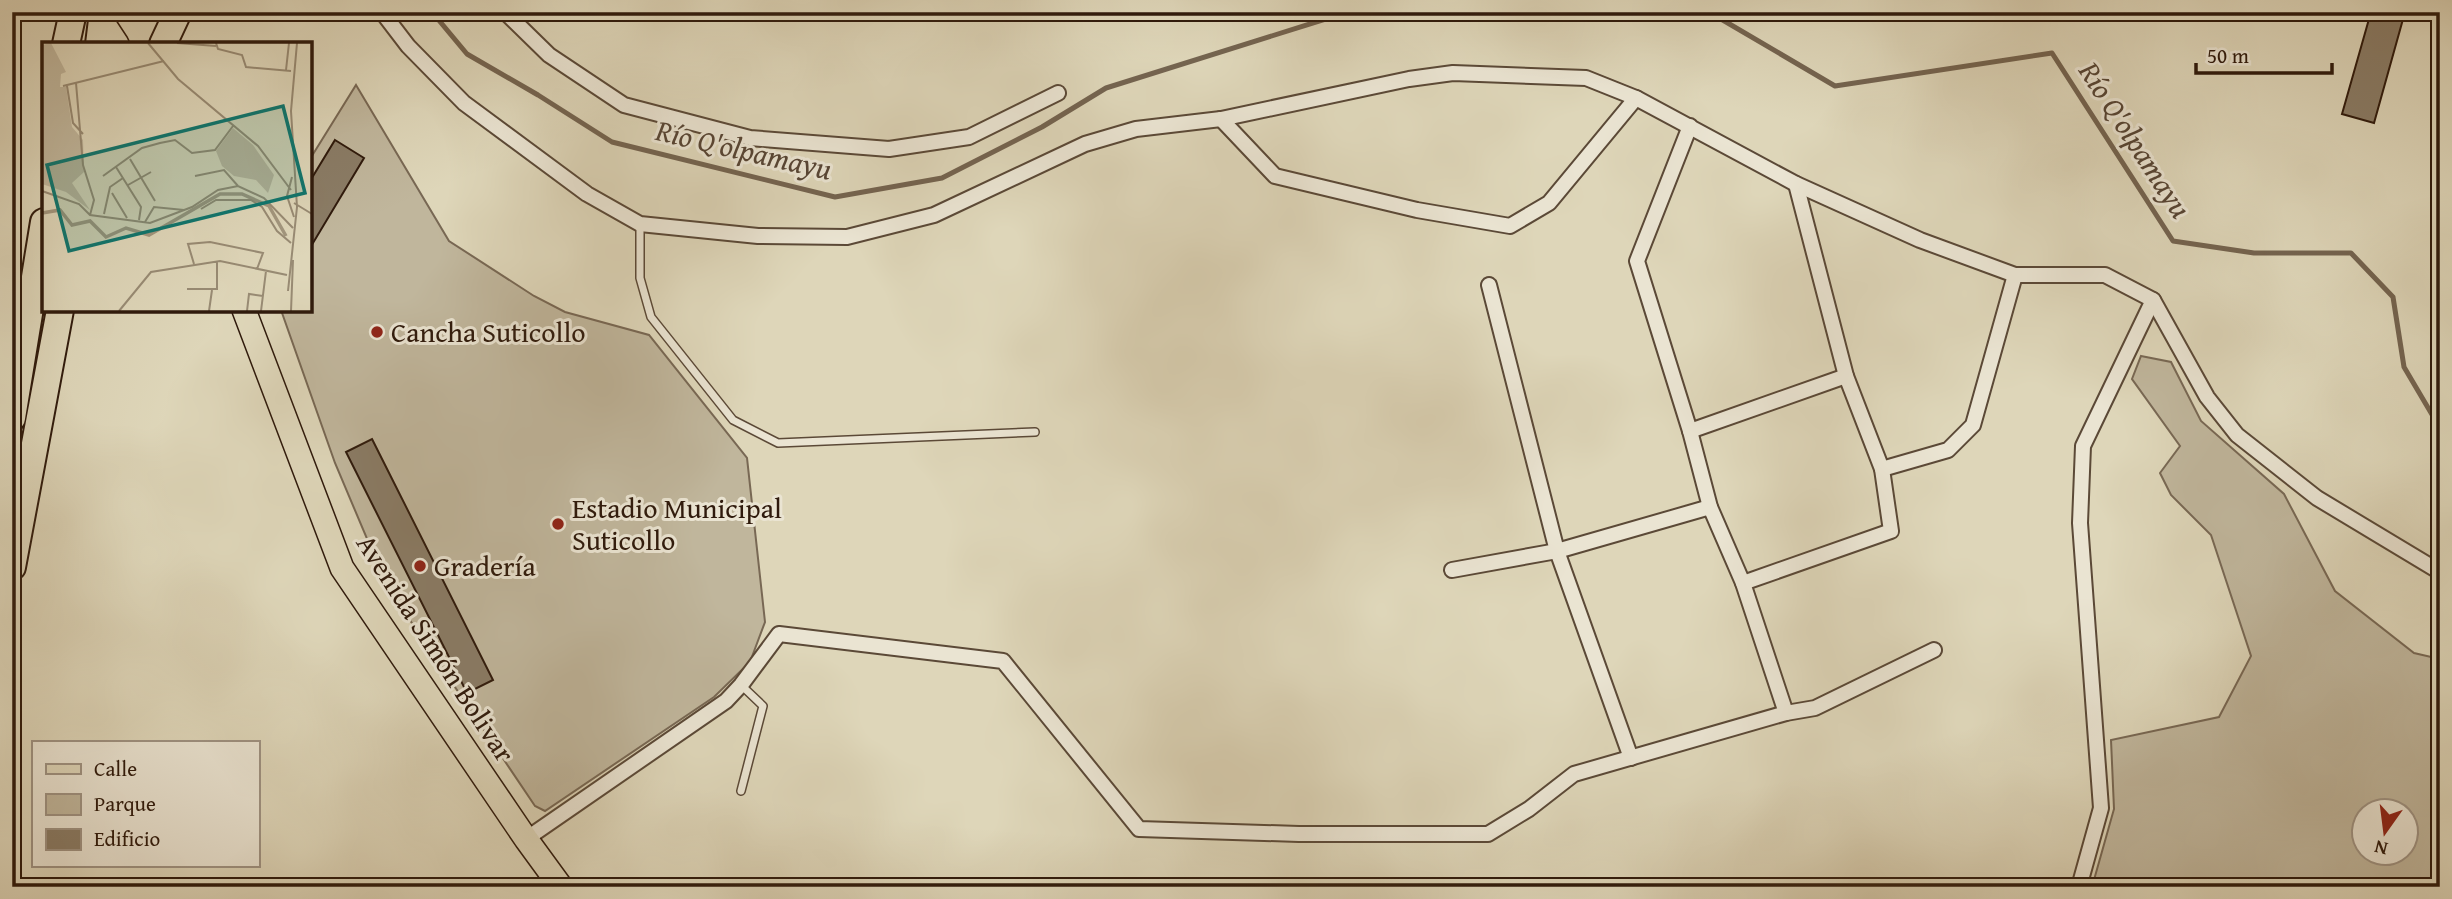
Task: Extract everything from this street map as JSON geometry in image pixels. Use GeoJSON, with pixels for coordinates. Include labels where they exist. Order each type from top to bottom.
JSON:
{"type":"FeatureCollection","features":[{"type":"Feature","properties":{"kind":"highway"},"geometry":{"type":"LineString","coordinates":[[66,42],[73,12]]}},
{"type":"Feature","properties":{"kind":"highway"},"geometry":{"type":"LineString","coordinates":[[164,42],[178,12]]}},
{"type":"Feature","properties":{"kind":"highway"},"geometry":{"type":"LineString","coordinates":[[12,418],[42,234]]}},
{"type":"Feature","properties":{"kind":"highway"},"geometry":{"type":"LineString","coordinates":[[12,568],[60,312]]}},
{"type":"Feature","properties":{"kind":"main road"},"geometry":{"type":"LineString","coordinates":[[100,22],[115,42]]}},
{"type":"Feature","properties":{"kind":"main road","name":"Avenida Simón Bolivar"},"geometry":{"type":"LineString","coordinates":[[245,312],[342,568],[561,887]]}},
{"type":"Feature","properties":{"kind":"street"},"geometry":{"type":"LineString","coordinates":[[382,12],[408,46],[464,103],[587,194],[640,224],[758,236],[847,237],[934,215],[1085,144],[1136,129],[1221,119],[1409,79],[1453,73],[1586,78],[1690,126],[1796,184],[1920,240],[2015,275],[2105,275],[2153,300],[2207,397],[2237,435],[2317,498],[2440,572]]}},
{"type":"Feature","properties":{"kind":"street"},"geometry":{"type":"LineString","coordinates":[[505,12],[549,55],[624,105],[750,138],[889,149],[969,137],[1058,93]]}},
{"type":"Feature","properties":{"kind":"street"},"geometry":{"type":"LineString","coordinates":[[1221,119],[1275,176],[1417,210],[1510,226],[1549,203],[1636,99]]}},
{"type":"Feature","properties":{"kind":"street"},"geometry":{"type":"LineString","coordinates":[[1690,126],[1637,261],[1690,430],[1710,507],[1743,583],[1786,713]]}},
{"type":"Feature","properties":{"kind":"street"},"geometry":{"type":"LineString","coordinates":[[1743,583],[1891,531],[1882,469],[1846,376],[1796,184]]}},
{"type":"Feature","properties":{"kind":"street"},"geometry":{"type":"LineString","coordinates":[[1882,469],[1948,450],[1973,425],[2015,275]]}},
{"type":"Feature","properties":{"kind":"street"},"geometry":{"type":"LineString","coordinates":[[1489,285],[1557,551],[1631,758]]}},
{"type":"Feature","properties":{"kind":"street"},"geometry":{"type":"LineString","coordinates":[[2079,887],[2101,808],[2080,523],[2083,446],[2153,300]]}},
{"type":"Feature","properties":{"kind":"street"},"geometry":{"type":"LineString","coordinates":[[1690,430],[1846,376]]}},
{"type":"Feature","properties":{"kind":"street"},"geometry":{"type":"LineString","coordinates":[[1451,570],[1557,551],[1710,507]]}},
{"type":"Feature","properties":{"kind":"street"},"geometry":{"type":"LineString","coordinates":[[526,839],[726,701],[779,634],[1003,661],[1139,829],[1298,834],[1488,834],[1529,809],[1574,774],[1786,713],[1815,708],[1934,650]]}},
{"type":"Feature","properties":{"kind":"lane"},"geometry":{"type":"LineString","coordinates":[[640,224],[640,278],[651,317],[733,420],[778,443],[1035,432]]}},
{"type":"Feature","properties":{"kind":"lane"},"geometry":{"type":"LineString","coordinates":[[741,684],[763,706],[741,791]]}},
{"type":"Feature","properties":{"kind":"green space","name":"Estadio Municipal Suticollo"},"geometry":{"type":"Polygon","coordinates":[[[356,85],[449,241],[534,296],[565,312],[649,335],[747,458],[765,622],[750,662],[714,697],[545,811],[535,806],[387,586],[335,463],[282,312],[312,312],[312,156],[356,85]]]}},
{"type":"Feature","properties":{"kind":"green space"},"geometry":{"type":"Polygon","coordinates":[[[2141,356],[2171,362],[2201,421],[2284,494],[2335,591],[2414,653],[2440,659],[2440,887],[2092,887],[2114,809],[2111,740],[2219,717],[2251,656],[2211,535],[2171,495],[2160,473],[2180,446],[2132,379],[2141,356]]]}},
{"type":"Feature","properties":{"kind":"building"},"geometry":{"type":"Polygon","coordinates":[[[2371,12],[2405,12],[2374,123],[2342,114],[2371,12]]]}},
{"type":"Feature","properties":{"kind":"building"},"geometry":{"type":"Polygon","coordinates":[[[335,140],[364,158],[312,245],[312,178],[335,140]]]}},
{"type":"Feature","properties":{"kind":"building","name":"Gradería"},"geometry":{"type":"Polygon","coordinates":[[[372,439],[493,680],[467,693],[346,452],[372,439]]]}},
{"type":"Feature","properties":{"kind":"waterway","name":"Río Q'olpamayu"},"geometry":{"type":"LineString","coordinates":[[432,12],[467,54],[612,142],[835,197],[942,178],[1042,127],[1106,88],[1348,12]]}},
{"type":"Feature","properties":{"kind":"waterway","name":"Río Q'olpamayu"},"geometry":{"type":"LineString","coordinates":[[1709,12],[1835,86],[2052,53],[2173,241],[2254,253],[2351,253],[2393,297],[2404,367],[2440,424]]}},
{"type":"Feature","properties":{"kind":"place","name":"Cancha Suticollo"},"geometry":{"type":"Point","coordinates":[377,332]}},
{"type":"Feature","properties":{"kind":"place","name":"Estadio Municipal Suticollo"},"geometry":{"type":"Point","coordinates":[558,524]}},
{"type":"Feature","properties":{"kind":"place","name":"Gradería"},"geometry":{"type":"Point","coordinates":[420,566]}}]}
